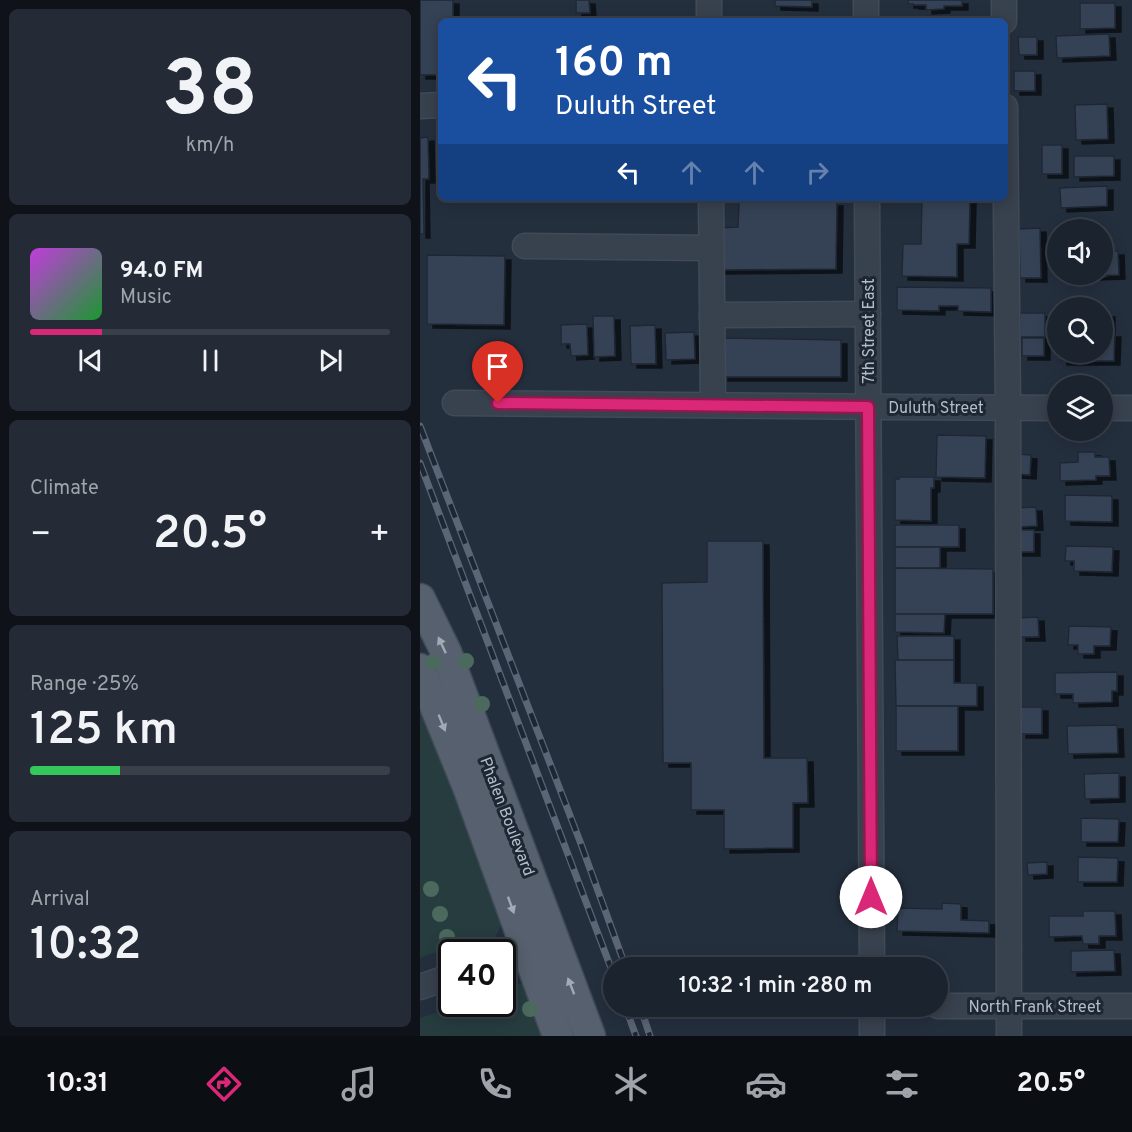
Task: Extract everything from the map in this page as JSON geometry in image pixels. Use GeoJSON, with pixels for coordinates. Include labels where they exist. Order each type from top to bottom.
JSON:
{"type":"FeatureCollection","features":[{"type":"Feature","properties":{"kind":"main road","name":"Phalen Boulevard"},"geometry":{"type":"LineString","coordinates":[[420,599],[446,652],[527,946],[590,1036]]}},
{"type":"Feature","properties":{"kind":"main road","name":"Phalen Boulevard"},"geometry":{"type":"LineString","coordinates":[[420,669],[468,787],[558,1036]]}},
{"type":"Feature","properties":{"kind":"street"},"geometry":{"type":"LineString","coordinates":[[709,0],[709,18]]}},
{"type":"Feature","properties":{"kind":"street"},"geometry":{"type":"LineString","coordinates":[[866,0],[866,18]]}},
{"type":"Feature","properties":{"kind":"street"},"geometry":{"type":"LineString","coordinates":[[1004,0],[1004,18]]}},
{"type":"Feature","properties":{"kind":"street"},"geometry":{"type":"LineString","coordinates":[[420,105],[438,105]]}},
{"type":"Feature","properties":{"kind":"street"},"geometry":{"type":"LineString","coordinates":[[711,201],[712,405]]}},
{"type":"Feature","properties":{"kind":"street","name":"7th Street East"},"geometry":{"type":"LineString","coordinates":[[867,201],[872,957]]}},
{"type":"Feature","properties":{"kind":"street"},"geometry":{"type":"LineString","coordinates":[[1006,201],[1009,1036]]}},
{"type":"Feature","properties":{"kind":"street"},"geometry":{"type":"LineString","coordinates":[[525,246],[711,248]]}},
{"type":"Feature","properties":{"kind":"street"},"geometry":{"type":"LineString","coordinates":[[712,315],[867,314]]}},
{"type":"Feature","properties":{"kind":"street","name":"Duluth Street"},"geometry":{"type":"LineString","coordinates":[[454,403],[1047,408]]}},
{"type":"Feature","properties":{"kind":"street"},"geometry":{"type":"LineString","coordinates":[[1113,408],[1132,408]]}},
{"type":"Feature","properties":{"kind":"street"},"geometry":{"type":"LineString","coordinates":[[420,987],[438,981]]}},
{"type":"Feature","properties":{"kind":"street","name":"North Frank Street"},"geometry":{"type":"LineString","coordinates":[[948,1006],[1132,1006]]}},
{"type":"Feature","properties":{"kind":"street"},"geometry":{"type":"LineString","coordinates":[[872,1017],[872,1036]]}},
{"type":"Feature","properties":{"kind":"green space"},"geometry":{"type":"Polygon","coordinates":[[[420,703],[501,919],[494,939],[438,939],[438,951],[420,958],[420,703]]]}},
{"type":"Feature","properties":{"kind":"green space"},"geometry":{"type":"Polygon","coordinates":[[[522,984],[527,989],[544,1036],[420,1036],[420,1018],[438,1012],[438,1017],[516,1017],[516,985],[522,984]]]}},
{"type":"Feature","properties":{"kind":"building"},"geometry":{"type":"Polygon","coordinates":[[[420,0],[453,0],[453,18],[438,18],[438,75],[420,75],[420,0]]]}},
{"type":"Feature","properties":{"kind":"building"},"geometry":{"type":"Polygon","coordinates":[[[576,0],[589,0],[590,13],[576,13],[576,0]]]}},
{"type":"Feature","properties":{"kind":"building"},"geometry":{"type":"Polygon","coordinates":[[[775,0],[812,0],[812,7],[775,6],[775,0]]]}},
{"type":"Feature","properties":{"kind":"building"},"geometry":{"type":"Polygon","coordinates":[[[908,0],[962,0],[962,6],[944,6],[944,9],[926,10],[926,5],[908,4],[908,0]]]}},
{"type":"Feature","properties":{"kind":"building"},"geometry":{"type":"Polygon","coordinates":[[[1080,3],[1115,3],[1115,28],[1080,29],[1080,3]]]}},
{"type":"Feature","properties":{"kind":"building"},"geometry":{"type":"Polygon","coordinates":[[[1109,34],[1110,56],[1057,58],[1056,36],[1109,34]]]}},
{"type":"Feature","properties":{"kind":"building"},"geometry":{"type":"Polygon","coordinates":[[[1018,37],[1037,37],[1037,55],[1019,55],[1018,37]]]}},
{"type":"Feature","properties":{"kind":"building"},"geometry":{"type":"Polygon","coordinates":[[[1014,71],[1035,71],[1035,91],[1014,91],[1014,71]]]}},
{"type":"Feature","properties":{"kind":"building"},"geometry":{"type":"Polygon","coordinates":[[[1107,104],[1108,139],[1076,140],[1075,105],[1107,104]]]}},
{"type":"Feature","properties":{"kind":"building"},"geometry":{"type":"Polygon","coordinates":[[[428,137],[429,179],[423,179],[424,234],[420,234],[420,138],[428,137]]]}},
{"type":"Feature","properties":{"kind":"building"},"geometry":{"type":"Polygon","coordinates":[[[1042,145],[1062,145],[1062,174],[1042,174],[1042,145]]]}},
{"type":"Feature","properties":{"kind":"building"},"geometry":{"type":"Polygon","coordinates":[[[1074,156],[1114,156],[1114,176],[1074,177],[1074,156]]]}},
{"type":"Feature","properties":{"kind":"building"},"geometry":{"type":"Polygon","coordinates":[[[1107,186],[1107,206],[1061,208],[1060,188],[1107,186]]]}},
{"type":"Feature","properties":{"kind":"building"},"geometry":{"type":"Polygon","coordinates":[[[922,201],[970,201],[969,244],[957,244],[957,277],[902,276],[903,244],[921,244],[922,201]]]}},
{"type":"Feature","properties":{"kind":"building"},"geometry":{"type":"Polygon","coordinates":[[[739,202],[837,202],[836,269],[720,270],[719,228],[738,227],[739,202]]]}},
{"type":"Feature","properties":{"kind":"building"},"geometry":{"type":"Polygon","coordinates":[[[1040,228],[1041,278],[1020,278],[1019,229],[1040,228]]]}},
{"type":"Feature","properties":{"kind":"building"},"geometry":{"type":"Polygon","coordinates":[[[1113,251],[1118,251],[1119,275],[1113,275],[1113,251]]]}},
{"type":"Feature","properties":{"kind":"building"},"geometry":{"type":"Polygon","coordinates":[[[427,255],[505,256],[504,325],[427,324],[427,255]]]}},
{"type":"Feature","properties":{"kind":"building"},"geometry":{"type":"Polygon","coordinates":[[[897,287],[991,288],[991,312],[958,311],[958,306],[939,306],[939,311],[897,310],[897,287]]]}},
{"type":"Feature","properties":{"kind":"building"},"geometry":{"type":"Polygon","coordinates":[[[1020,313],[1045,313],[1045,337],[1020,337],[1020,313]]]}},
{"type":"Feature","properties":{"kind":"building"},"geometry":{"type":"Polygon","coordinates":[[[593,316],[614,316],[615,356],[594,357],[593,316]]]}},
{"type":"Feature","properties":{"kind":"building"},"geometry":{"type":"Polygon","coordinates":[[[587,324],[588,355],[571,356],[570,344],[561,344],[561,325],[587,324]]]}},
{"type":"Feature","properties":{"kind":"building"},"geometry":{"type":"Polygon","coordinates":[[[655,325],[656,364],[631,364],[630,326],[655,325]]]}},
{"type":"Feature","properties":{"kind":"building"},"geometry":{"type":"Polygon","coordinates":[[[694,332],[695,359],[666,360],[665,333],[694,332]]]}},
{"type":"Feature","properties":{"kind":"building"},"geometry":{"type":"Polygon","coordinates":[[[1113,333],[1115,333],[1114,361],[1113,333]]]}},
{"type":"Feature","properties":{"kind":"building"},"geometry":{"type":"Polygon","coordinates":[[[723,338],[841,340],[841,377],[722,377],[723,338]]]}},
{"type":"Feature","properties":{"kind":"building"},"geometry":{"type":"Polygon","coordinates":[[[1022,338],[1044,338],[1044,356],[1022,356],[1022,338]]]}},
{"type":"Feature","properties":{"kind":"building"},"geometry":{"type":"Polygon","coordinates":[[[937,435],[986,436],[985,478],[936,477],[937,435]]]}},
{"type":"Feature","properties":{"kind":"building"},"geometry":{"type":"Polygon","coordinates":[[[1078,452],[1095,452],[1095,457],[1109,457],[1110,476],[1096,476],[1096,480],[1060,481],[1060,463],[1078,462],[1078,452]]]}},
{"type":"Feature","properties":{"kind":"building"},"geometry":{"type":"Polygon","coordinates":[[[1017,454],[1031,455],[1030,475],[1016,474],[1017,454]]]}},
{"type":"Feature","properties":{"kind":"building"},"geometry":{"type":"Polygon","coordinates":[[[934,477],[934,488],[931,488],[931,521],[895,520],[895,479],[934,477]]]}},
{"type":"Feature","properties":{"kind":"building"},"geometry":{"type":"Polygon","coordinates":[[[1065,495],[1112,496],[1112,522],[1065,521],[1065,495]]]}},
{"type":"Feature","properties":{"kind":"building"},"geometry":{"type":"Polygon","coordinates":[[[1036,507],[1037,526],[1017,527],[1016,508],[1036,507]]]}},
{"type":"Feature","properties":{"kind":"building"},"geometry":{"type":"Polygon","coordinates":[[[895,525],[959,525],[959,547],[895,547],[895,525]]]}},
{"type":"Feature","properties":{"kind":"building"},"geometry":{"type":"Polygon","coordinates":[[[1016,530],[1034,530],[1034,552],[1017,552],[1016,530]]]}},
{"type":"Feature","properties":{"kind":"building"},"geometry":{"type":"Polygon","coordinates":[[[707,541],[763,541],[764,758],[807,758],[808,803],[793,803],[793,848],[724,849],[724,810],[691,810],[691,763],[663,763],[662,583],[707,582],[707,541]]]}},
{"type":"Feature","properties":{"kind":"building"},"geometry":{"type":"Polygon","coordinates":[[[1066,546],[1113,547],[1112,572],[1074,571],[1074,561],[1065,561],[1066,546]]]}},
{"type":"Feature","properties":{"kind":"building"},"geometry":{"type":"Polygon","coordinates":[[[895,547],[940,547],[940,568],[895,568],[895,547]]]}},
{"type":"Feature","properties":{"kind":"building"},"geometry":{"type":"Polygon","coordinates":[[[895,568],[993,569],[993,614],[895,614],[895,568]]]}},
{"type":"Feature","properties":{"kind":"building"},"geometry":{"type":"Polygon","coordinates":[[[895,614],[945,614],[944,633],[895,632],[895,614]]]}},
{"type":"Feature","properties":{"kind":"building"},"geometry":{"type":"Polygon","coordinates":[[[1038,617],[1039,637],[1020,637],[1019,618],[1038,617]]]}},
{"type":"Feature","properties":{"kind":"building"},"geometry":{"type":"Polygon","coordinates":[[[1069,626],[1111,627],[1110,646],[1094,646],[1094,654],[1078,654],[1078,645],[1068,645],[1069,626]]]}},
{"type":"Feature","properties":{"kind":"building"},"geometry":{"type":"Polygon","coordinates":[[[897,636],[954,636],[954,660],[898,660],[897,636]]]}},
{"type":"Feature","properties":{"kind":"building"},"geometry":{"type":"Polygon","coordinates":[[[895,660],[954,660],[954,683],[977,683],[977,706],[896,706],[895,660]]]}},
{"type":"Feature","properties":{"kind":"building"},"geometry":{"type":"Polygon","coordinates":[[[1117,672],[1117,691],[1112,691],[1112,702],[1073,703],[1073,694],[1055,694],[1055,673],[1117,672]]]}},
{"type":"Feature","properties":{"kind":"building"},"geometry":{"type":"Polygon","coordinates":[[[896,706],[958,706],[958,751],[896,751],[896,706]]]}},
{"type":"Feature","properties":{"kind":"building"},"geometry":{"type":"Polygon","coordinates":[[[1020,707],[1042,707],[1042,734],[1020,734],[1020,707]]]}},
{"type":"Feature","properties":{"kind":"building"},"geometry":{"type":"Polygon","coordinates":[[[1117,725],[1118,753],[1068,754],[1067,726],[1117,725]]]}},
{"type":"Feature","properties":{"kind":"building"},"geometry":{"type":"Polygon","coordinates":[[[1119,773],[1119,798],[1085,799],[1084,774],[1119,773]]]}},
{"type":"Feature","properties":{"kind":"building"},"geometry":{"type":"Polygon","coordinates":[[[1081,818],[1119,819],[1118,842],[1081,842],[1081,818]]]}},
{"type":"Feature","properties":{"kind":"building"},"geometry":{"type":"Polygon","coordinates":[[[1078,857],[1118,858],[1117,882],[1078,882],[1078,857]]]}},
{"type":"Feature","properties":{"kind":"building"},"geometry":{"type":"Polygon","coordinates":[[[1047,862],[1047,874],[1028,875],[1027,863],[1047,862]]]}},
{"type":"Feature","properties":{"kind":"building"},"geometry":{"type":"Polygon","coordinates":[[[942,903],[961,904],[961,920],[989,921],[989,933],[897,931],[898,908],[942,909],[942,903]]]}},
{"type":"Feature","properties":{"kind":"building"},"geometry":{"type":"Polygon","coordinates":[[[1083,911],[1115,911],[1116,936],[1099,936],[1099,944],[1083,944],[1082,936],[1049,937],[1049,916],[1083,916],[1083,911]]]}},
{"type":"Feature","properties":{"kind":"building"},"geometry":{"type":"Polygon","coordinates":[[[1114,950],[1115,971],[1071,972],[1071,951],[1114,950]]]}},
{"type":"Feature","properties":{"kind":"railway"},"geometry":{"type":"LineString","coordinates":[[420,426],[581,844],[622,957]]}},
{"type":"Feature","properties":{"kind":"railway"},"geometry":{"type":"LineString","coordinates":[[420,463],[607,957]]}},
{"type":"Feature","properties":{"kind":"railway"},"geometry":{"type":"LineString","coordinates":[[629,1017],[636,1036]]}},
{"type":"Feature","properties":{"kind":"railway"},"geometry":{"type":"LineString","coordinates":[[644,1017],[650,1036]]}},
{"type":"Feature","properties":{"kind":"route"},"geometry":{"type":"LineString","coordinates":[[498,403],[868,407],[871,897]]}}]}
